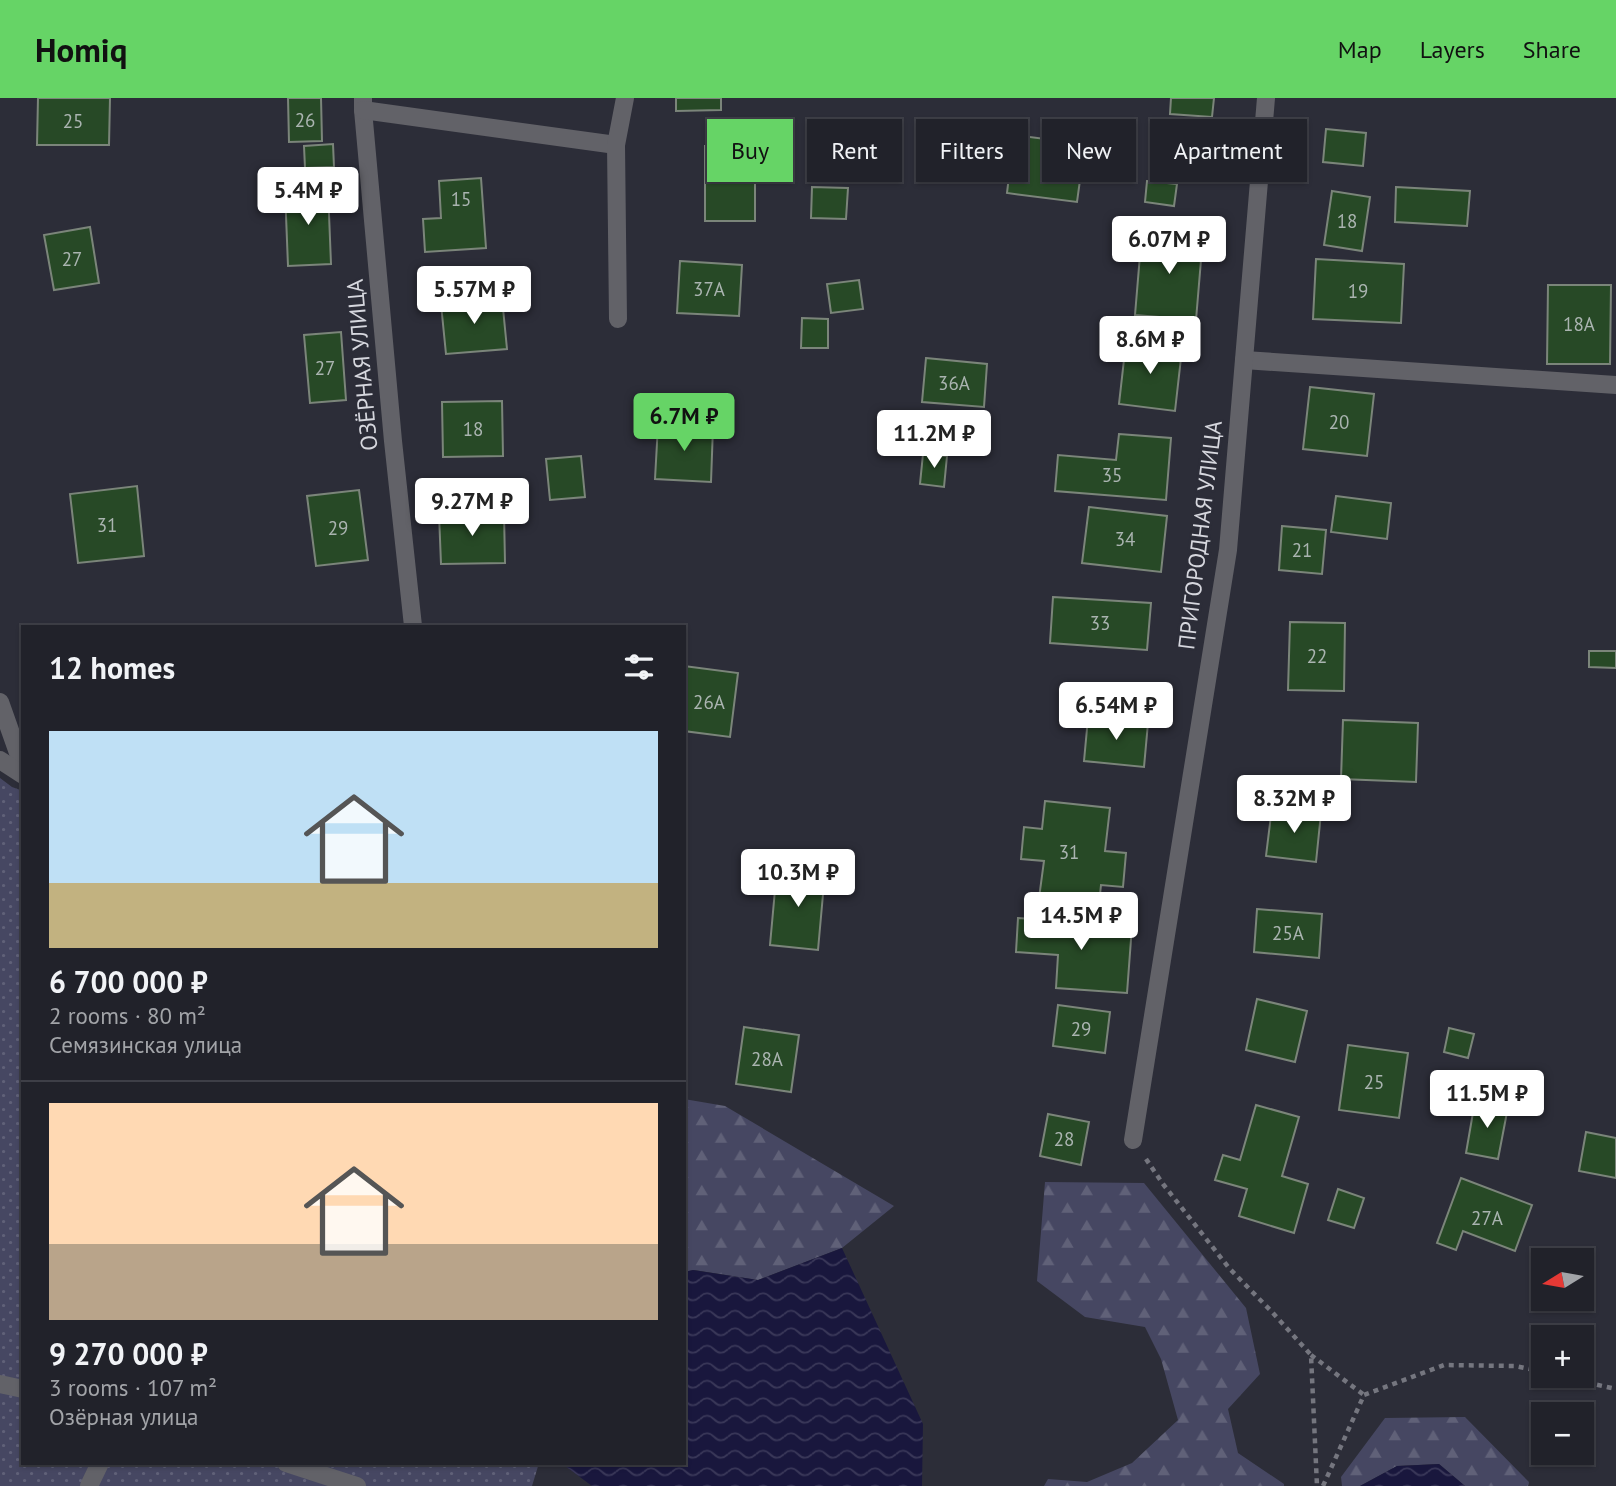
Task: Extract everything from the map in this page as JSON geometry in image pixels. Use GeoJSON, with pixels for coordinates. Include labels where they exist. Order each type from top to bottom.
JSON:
{"type":"FeatureCollection","features":[{"type":"Feature","properties":{"kind":"street"},"geometry":{"type":"LineString","coordinates":[[618,319],[616,145],[625,98]]}},
{"type":"Feature","properties":{"kind":"street","name":"ПРИГОРОДНАЯ УЛИЦА"},"geometry":{"type":"LineString","coordinates":[[1133,1140],[1228,550],[1266,98]]}},
{"type":"Feature","properties":{"kind":"street"},"geometry":{"type":"LineString","coordinates":[[363,104],[616,145]]}},
{"type":"Feature","properties":{"kind":"street","name":"ОЗЁРНАЯ УЛИЦА"},"geometry":{"type":"LineString","coordinates":[[363,104],[412,625]]}},
{"type":"Feature","properties":{"kind":"street"},"geometry":{"type":"LineString","coordinates":[[1244,360],[1616,385]]}},
{"type":"Feature","properties":{"kind":"street"},"geometry":{"type":"LineString","coordinates":[[0,702],[21,761]]}},
{"type":"Feature","properties":{"kind":"street"},"geometry":{"type":"LineString","coordinates":[[0,760],[21,774]]}},
{"type":"Feature","properties":{"kind":"street"},"geometry":{"type":"LineString","coordinates":[[0,1384],[21,1389]]}},
{"type":"Feature","properties":{"kind":"street"},"geometry":{"type":"LineString","coordinates":[[89,1486],[99,1465]]}},
{"type":"Feature","properties":{"kind":"street"},"geometry":{"type":"LineString","coordinates":[[292,1465],[357,1486]]}},
{"type":"Feature","properties":{"kind":"path"},"geometry":{"type":"LineString","coordinates":[[1133,1140],[1163,1184],[1229,1268],[1311,1355],[1364,1395]]}},
{"type":"Feature","properties":{"kind":"path"},"geometry":{"type":"LineString","coordinates":[[1311,1355],[1317,1486]]}},
{"type":"Feature","properties":{"kind":"path"},"geometry":{"type":"LineString","coordinates":[[1323,1486],[1364,1395],[1444,1365],[1515,1366],[1531,1369]]}},
{"type":"Feature","properties":{"kind":"path"},"geometry":{"type":"LineString","coordinates":[[1594,1384],[1616,1389]]}},
{"type":"Feature","properties":{"kind":"green space"},"geometry":{"type":"Polygon","coordinates":[[[0,778],[21,790],[21,1465],[538,1465],[532,1486],[0,1486],[0,778]]]}},
{"type":"Feature","properties":{"kind":"green space"},"geometry":{"type":"Polygon","coordinates":[[[686,1099],[725,1106],[894,1206],[842,1248],[758,1280],[694,1270],[686,1272],[686,1099]]]}},
{"type":"Feature","properties":{"kind":"green space"},"geometry":{"type":"Polygon","coordinates":[[[1045,1182],[1144,1183],[1246,1308],[1260,1374],[1228,1409],[1238,1453],[1284,1486],[1044,1486],[1048,1479],[1087,1482],[1132,1463],[1178,1420],[1161,1359],[1145,1327],[1085,1317],[1037,1281],[1045,1182]]]}},
{"type":"Feature","properties":{"kind":"green space"},"geometry":{"type":"Polygon","coordinates":[[[1465,1417],[1529,1482],[1528,1486],[1465,1486],[1439,1464],[1397,1466],[1360,1486],[1342,1486],[1341,1477],[1385,1418],[1465,1417]]]}},
{"type":"Feature","properties":{"kind":"water"},"geometry":{"type":"Polygon","coordinates":[[[842,1248],[923,1424],[922,1486],[592,1486],[564,1465],[686,1465],[686,1272],[693,1270],[758,1280],[842,1248]]]}},
{"type":"Feature","properties":{"kind":"water"},"geometry":{"type":"Polygon","coordinates":[[[1439,1464],[1465,1486],[1360,1486],[1397,1466],[1439,1464]]]}},
{"type":"Feature","properties":{"kind":"building"},"geometry":{"type":"Polygon","coordinates":[[[38,98],[110,98],[109,145],[37,145],[38,98]]]}},
{"type":"Feature","properties":{"kind":"building"},"geometry":{"type":"Polygon","coordinates":[[[288,98],[321,98],[322,141],[289,142],[288,98]]]}},
{"type":"Feature","properties":{"kind":"building"},"geometry":{"type":"Polygon","coordinates":[[[676,98],[721,98],[721,110],[676,111],[676,98]]]}},
{"type":"Feature","properties":{"kind":"building"},"geometry":{"type":"Polygon","coordinates":[[[1171,98],[1214,98],[1212,117],[1170,114],[1171,98]]]}},
{"type":"Feature","properties":{"kind":"building"},"geometry":{"type":"Polygon","coordinates":[[[1326,129],[1366,133],[1363,166],[1323,162],[1326,129]]]}},
{"type":"Feature","properties":{"kind":"building"},"geometry":{"type":"Polygon","coordinates":[[[1028,137],[1042,139],[1042,182],[1080,182],[1077,202],[1007,193],[1008,182],[1028,182],[1028,137]]]}},
{"type":"Feature","properties":{"kind":"building"},"geometry":{"type":"Polygon","coordinates":[[[333,144],[334,167],[305,168],[304,146],[333,144]]]}},
{"type":"Feature","properties":{"kind":"building"},"geometry":{"type":"Polygon","coordinates":[[[705,146],[707,182],[755,182],[755,221],[705,221],[705,146]]]}},
{"type":"Feature","properties":{"kind":"building"},"geometry":{"type":"Polygon","coordinates":[[[481,178],[486,248],[425,252],[423,219],[441,218],[439,181],[481,178]]]}},
{"type":"Feature","properties":{"kind":"building"},"geometry":{"type":"Polygon","coordinates":[[[1147,181],[1177,184],[1174,206],[1145,202],[1147,181]]]}},
{"type":"Feature","properties":{"kind":"building"},"geometry":{"type":"Polygon","coordinates":[[[812,187],[848,188],[846,219],[811,218],[812,187]]]}},
{"type":"Feature","properties":{"kind":"building"},"geometry":{"type":"Polygon","coordinates":[[[1396,187],[1470,191],[1467,226],[1395,222],[1396,187]]]}},
{"type":"Feature","properties":{"kind":"building"},"geometry":{"type":"Polygon","coordinates":[[[328,189],[331,264],[288,266],[285,190],[328,189]]]}},
{"type":"Feature","properties":{"kind":"building"},"geometry":{"type":"Polygon","coordinates":[[[1332,191],[1370,197],[1362,251],[1324,245],[1332,191]]]}},
{"type":"Feature","properties":{"kind":"building"},"geometry":{"type":"Polygon","coordinates":[[[90,227],[99,283],[54,290],[44,235],[90,227]]]}},
{"type":"Feature","properties":{"kind":"building"},"geometry":{"type":"Polygon","coordinates":[[[1142,231],[1203,236],[1196,320],[1135,315],[1142,231]]]}},
{"type":"Feature","properties":{"kind":"building"},"geometry":{"type":"Polygon","coordinates":[[[1316,259],[1404,264],[1401,323],[1313,319],[1316,259]]]}},
{"type":"Feature","properties":{"kind":"building"},"geometry":{"type":"Polygon","coordinates":[[[680,261],[742,265],[739,316],[677,313],[680,261]]]}},
{"type":"Feature","properties":{"kind":"building"},"geometry":{"type":"Polygon","coordinates":[[[859,280],[863,309],[831,313],[827,284],[859,280]]]}},
{"type":"Feature","properties":{"kind":"building"},"geometry":{"type":"Polygon","coordinates":[[[1548,285],[1611,285],[1610,364],[1547,364],[1548,285]]]}},
{"type":"Feature","properties":{"kind":"building"},"geometry":{"type":"Polygon","coordinates":[[[502,298],[507,349],[446,354],[441,304],[502,298]]]}},
{"type":"Feature","properties":{"kind":"building"},"geometry":{"type":"Polygon","coordinates":[[[802,318],[828,319],[828,348],[801,348],[802,318]]]}},
{"type":"Feature","properties":{"kind":"building"},"geometry":{"type":"Polygon","coordinates":[[[341,332],[346,400],[310,403],[304,335],[341,332]]]}},
{"type":"Feature","properties":{"kind":"building"},"geometry":{"type":"Polygon","coordinates":[[[1126,342],[1182,349],[1175,411],[1119,404],[1126,342]]]}},
{"type":"Feature","properties":{"kind":"building"},"geometry":{"type":"Polygon","coordinates":[[[926,358],[987,364],[984,407],[922,402],[926,358]]]}},
{"type":"Feature","properties":{"kind":"building"},"geometry":{"type":"Polygon","coordinates":[[[1310,387],[1374,394],[1367,456],[1303,449],[1310,387]]]}},
{"type":"Feature","properties":{"kind":"building"},"geometry":{"type":"Polygon","coordinates":[[[502,401],[503,456],[443,457],[442,402],[502,401]]]}},
{"type":"Feature","properties":{"kind":"building"},"geometry":{"type":"Polygon","coordinates":[[[658,425],[713,427],[711,482],[655,479],[658,425]]]}},
{"type":"Feature","properties":{"kind":"building"},"geometry":{"type":"Polygon","coordinates":[[[1119,434],[1171,438],[1166,500],[1055,491],[1058,455],[1116,460],[1119,434]]]}},
{"type":"Feature","properties":{"kind":"building"},"geometry":{"type":"Polygon","coordinates":[[[923,454],[947,456],[944,487],[920,484],[923,454]]]}},
{"type":"Feature","properties":{"kind":"building"},"geometry":{"type":"Polygon","coordinates":[[[581,456],[585,497],[550,500],[546,459],[581,456]]]}},
{"type":"Feature","properties":{"kind":"building"},"geometry":{"type":"Polygon","coordinates":[[[137,486],[144,556],[78,563],[70,494],[137,486]]]}},
{"type":"Feature","properties":{"kind":"building"},"geometry":{"type":"Polygon","coordinates":[[[359,490],[368,560],[316,566],[307,496],[359,490]]]}},
{"type":"Feature","properties":{"kind":"building"},"geometry":{"type":"Polygon","coordinates":[[[1336,496],[1391,503],[1387,539],[1331,532],[1336,496]]]}},
{"type":"Feature","properties":{"kind":"building"},"geometry":{"type":"Polygon","coordinates":[[[1089,507],[1167,516],[1161,572],[1082,563],[1089,507]]]}},
{"type":"Feature","properties":{"kind":"building"},"geometry":{"type":"Polygon","coordinates":[[[504,513],[505,563],[441,564],[439,514],[504,513]]]}},
{"type":"Feature","properties":{"kind":"building"},"geometry":{"type":"Polygon","coordinates":[[[1282,526],[1326,530],[1322,574],[1279,570],[1282,526]]]}},
{"type":"Feature","properties":{"kind":"building"},"geometry":{"type":"Polygon","coordinates":[[[1053,597],[1151,603],[1147,650],[1050,643],[1053,597]]]}},
{"type":"Feature","properties":{"kind":"building"},"geometry":{"type":"Polygon","coordinates":[[[1290,622],[1345,623],[1344,691],[1288,690],[1290,622]]]}},
{"type":"Feature","properties":{"kind":"building"},"geometry":{"type":"Polygon","coordinates":[[[1589,651],[1616,651],[1616,668],[1589,667],[1589,651]]]}},
{"type":"Feature","properties":{"kind":"building"},"geometry":{"type":"Polygon","coordinates":[[[686,666],[738,673],[730,737],[686,731],[686,666]]]}},
{"type":"Feature","properties":{"kind":"building"},"geometry":{"type":"Polygon","coordinates":[[[1088,718],[1148,723],[1144,767],[1084,761],[1088,718]]]}},
{"type":"Feature","properties":{"kind":"building"},"geometry":{"type":"Polygon","coordinates":[[[1343,720],[1418,723],[1416,782],[1341,779],[1343,720]]]}},
{"type":"Feature","properties":{"kind":"building"},"geometry":{"type":"Polygon","coordinates":[[[1045,801],[1110,808],[1105,851],[1126,853],[1123,887],[1101,885],[1099,904],[1039,898],[1044,861],[1021,859],[1024,827],[1042,829],[1045,801]]]}},
{"type":"Feature","properties":{"kind":"building"},"geometry":{"type":"Polygon","coordinates":[[[1272,807],[1321,813],[1316,862],[1266,856],[1272,807]]]}},
{"type":"Feature","properties":{"kind":"building"},"geometry":{"type":"Polygon","coordinates":[[[777,868],[825,872],[818,950],[770,945],[777,868]]]}},
{"type":"Feature","properties":{"kind":"building"},"geometry":{"type":"Polygon","coordinates":[[[1257,909],[1322,914],[1319,958],[1254,952],[1257,909]]]}},
{"type":"Feature","properties":{"kind":"building"},"geometry":{"type":"Polygon","coordinates":[[[1018,918],[1132,926],[1127,993],[1056,988],[1058,955],[1016,952],[1018,918]]]}},
{"type":"Feature","properties":{"kind":"building"},"geometry":{"type":"Polygon","coordinates":[[[1257,999],[1307,1011],[1295,1062],[1246,1050],[1257,999]]]}},
{"type":"Feature","properties":{"kind":"building"},"geometry":{"type":"Polygon","coordinates":[[[1058,1005],[1110,1012],[1105,1053],[1053,1046],[1058,1005]]]}},
{"type":"Feature","properties":{"kind":"building"},"geometry":{"type":"Polygon","coordinates":[[[744,1027],[799,1035],[791,1092],[736,1084],[744,1027]]]}},
{"type":"Feature","properties":{"kind":"building"},"geometry":{"type":"Polygon","coordinates":[[[1449,1028],[1474,1034],[1468,1058],[1444,1052],[1449,1028]]]}},
{"type":"Feature","properties":{"kind":"building"},"geometry":{"type":"Polygon","coordinates":[[[1348,1045],[1408,1053],[1399,1118],[1339,1110],[1348,1045]]]}},
{"type":"Feature","properties":{"kind":"building"},"geometry":{"type":"Polygon","coordinates":[[[1475,1101],[1508,1107],[1498,1159],[1466,1153],[1475,1101]]]}},
{"type":"Feature","properties":{"kind":"building"},"geometry":{"type":"Polygon","coordinates":[[[1256,1105],[1299,1117],[1282,1176],[1308,1184],[1294,1233],[1239,1216],[1247,1189],[1215,1180],[1223,1155],[1240,1160],[1256,1105]]]}},
{"type":"Feature","properties":{"kind":"building"},"geometry":{"type":"Polygon","coordinates":[[[1048,1114],[1089,1122],[1081,1165],[1040,1156],[1048,1114]]]}},
{"type":"Feature","properties":{"kind":"building"},"geometry":{"type":"Polygon","coordinates":[[[1586,1132],[1616,1138],[1616,1178],[1579,1171],[1586,1132]]]}},
{"type":"Feature","properties":{"kind":"building"},"geometry":{"type":"Polygon","coordinates":[[[1461,1178],[1532,1205],[1515,1251],[1463,1231],[1456,1250],[1437,1243],[1461,1178]]]}},
{"type":"Feature","properties":{"kind":"building"},"geometry":{"type":"Polygon","coordinates":[[[1338,1189],[1364,1198],[1354,1228],[1328,1220],[1338,1189]]]}}]}
